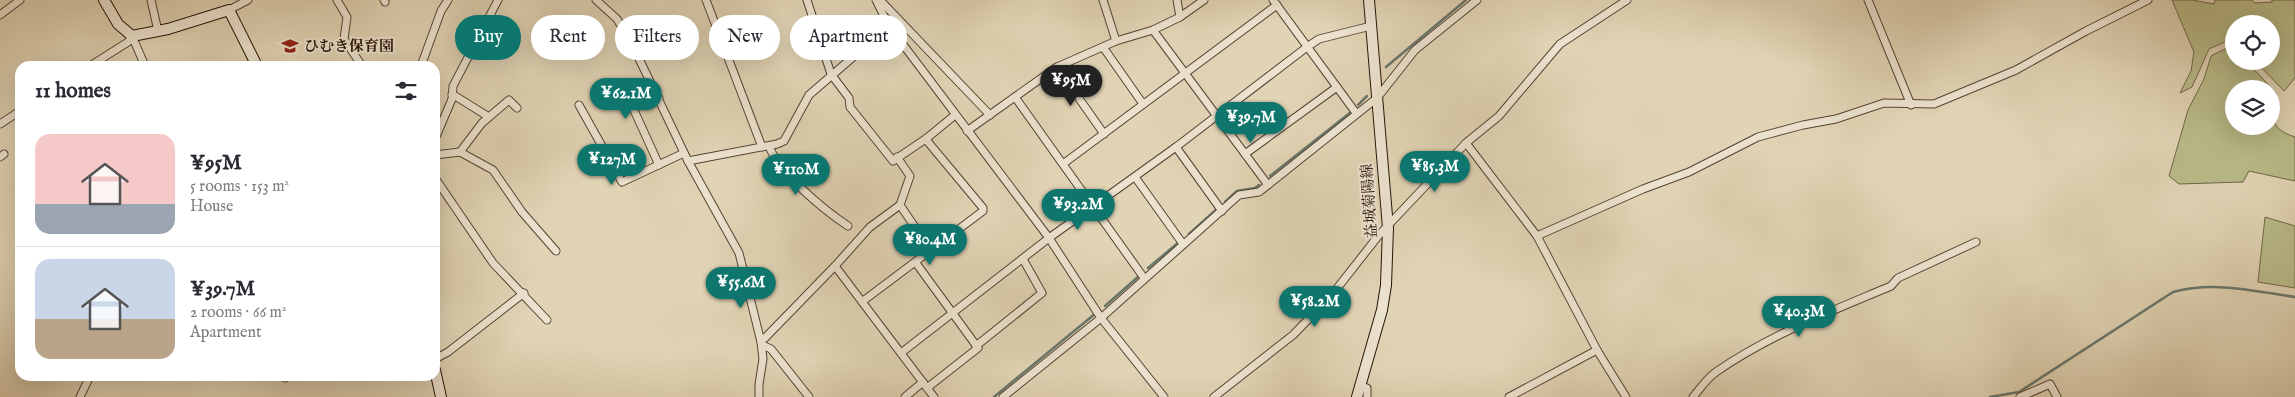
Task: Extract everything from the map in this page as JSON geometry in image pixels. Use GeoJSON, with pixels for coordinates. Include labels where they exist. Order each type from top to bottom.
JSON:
{"type":"FeatureCollection","features":[{"type":"Feature","properties":{"kind":"main road"},"geometry":{"type":"LineString","coordinates":[[104,0],[118,24],[132,36],[158,31],[229,10],[254,61]]}},
{"type":"Feature","properties":{"kind":"main road","name":"益城菊陽線"},"geometry":{"type":"LineString","coordinates":[[1357,397],[1382,310],[1386,285],[1388,228],[1369,0]]}},
{"type":"Feature","properties":{"kind":"main road"},"geometry":{"type":"LineString","coordinates":[[437,381],[441,397]]}},
{"type":"Feature","properties":{"kind":"street"},"geometry":{"type":"LineString","coordinates":[[0,15],[20,0]]}},
{"type":"Feature","properties":{"kind":"street"},"geometry":{"type":"LineString","coordinates":[[150,0],[158,31]]}},
{"type":"Feature","properties":{"kind":"street"},"geometry":{"type":"LineString","coordinates":[[229,10],[248,0]]}},
{"type":"Feature","properties":{"kind":"street"},"geometry":{"type":"LineString","coordinates":[[336,0],[347,17],[344,40],[359,61]]}},
{"type":"Feature","properties":{"kind":"street"},"geometry":{"type":"LineString","coordinates":[[424,61],[441,11],[448,0]]}},
{"type":"Feature","properties":{"kind":"street"},"geometry":{"type":"LineString","coordinates":[[440,126],[452,94],[452,86],[498,0]]}},
{"type":"Feature","properties":{"kind":"street"},"geometry":{"type":"LineString","coordinates":[[596,0],[617,19],[633,46],[688,161],[739,253],[761,344],[763,359],[759,384],[760,397]]}},
{"type":"Feature","properties":{"kind":"street"},"geometry":{"type":"LineString","coordinates":[[706,0],[765,147],[781,167],[832,216],[848,226]]}},
{"type":"Feature","properties":{"kind":"street"},"geometry":{"type":"LineString","coordinates":[[807,0],[831,74],[849,98],[850,107],[893,161],[927,138],[955,115]]}},
{"type":"Feature","properties":{"kind":"street"},"geometry":{"type":"LineString","coordinates":[[878,0],[884,15]]}},
{"type":"Feature","properties":{"kind":"street"},"geometry":{"type":"LineString","coordinates":[[878,0],[990,115]]}},
{"type":"Feature","properties":{"kind":"street"},"geometry":{"type":"LineString","coordinates":[[1103,0],[1116,41]]}},
{"type":"Feature","properties":{"kind":"street"},"geometry":{"type":"LineString","coordinates":[[1177,0],[1180,17]]}},
{"type":"Feature","properties":{"kind":"street"},"geometry":{"type":"LineString","coordinates":[[967,131],[1057,67],[1116,41],[1153,30],[1180,17],[1204,0]]}},
{"type":"Feature","properties":{"kind":"street"},"geometry":{"type":"LineString","coordinates":[[1002,397],[1101,318],[1239,195],[1259,192],[1377,98],[1415,50],[1477,0]]}},
{"type":"Feature","properties":{"kind":"street"},"geometry":{"type":"LineString","coordinates":[[1214,397],[1293,335],[1331,296],[1379,235],[1388,228],[1466,144],[1500,116],[1560,44],[1626,0]]}},
{"type":"Feature","properties":{"kind":"street"},"geometry":{"type":"LineString","coordinates":[[1868,0],[1911,105]]}},
{"type":"Feature","properties":{"kind":"street"},"geometry":{"type":"LineString","coordinates":[[1537,236],[1643,188],[1689,172],[1758,137],[1804,124],[1836,119],[1884,103],[1934,104],[2016,70],[2148,0]]}},
{"type":"Feature","properties":{"kind":"street"},"geometry":{"type":"LineString","coordinates":[[1062,164],[1186,73],[1275,3],[1356,113]]}},
{"type":"Feature","properties":{"kind":"street"},"geometry":{"type":"LineString","coordinates":[[901,353],[1049,238],[1176,147],[1307,47],[1320,39],[1371,26]]}},
{"type":"Feature","properties":{"kind":"street"},"geometry":{"type":"LineString","coordinates":[[1153,30],[1268,185]]}},
{"type":"Feature","properties":{"kind":"street"},"geometry":{"type":"LineString","coordinates":[[98,61],[128,42],[132,36]]}},
{"type":"Feature","properties":{"kind":"street"},"geometry":{"type":"LineString","coordinates":[[132,36],[143,61]]}},
{"type":"Feature","properties":{"kind":"street"},"geometry":{"type":"LineString","coordinates":[[1103,47],[1143,104]]}},
{"type":"Feature","properties":{"kind":"street"},"geometry":{"type":"LineString","coordinates":[[907,50],[1049,238],[1101,318],[1164,397]]}},
{"type":"Feature","properties":{"kind":"street"},"geometry":{"type":"LineString","coordinates":[[688,161],[765,147],[784,141],[808,95],[848,60]]}},
{"type":"Feature","properties":{"kind":"street"},"geometry":{"type":"LineString","coordinates":[[1057,67],[1104,134]]}},
{"type":"Feature","properties":{"kind":"street"},"geometry":{"type":"LineString","coordinates":[[1246,154],[1337,87]]}},
{"type":"Feature","properties":{"kind":"street"},"geometry":{"type":"LineString","coordinates":[[452,94],[489,117]]}},
{"type":"Feature","properties":{"kind":"street"},"geometry":{"type":"LineString","coordinates":[[1015,97],[1144,278]]}},
{"type":"Feature","properties":{"kind":"street"},"geometry":{"type":"LineString","coordinates":[[658,165],[633,108],[659,98]]}},
{"type":"Feature","properties":{"kind":"street"},"geometry":{"type":"LineString","coordinates":[[460,152],[482,123],[509,100],[517,108]]}},
{"type":"Feature","properties":{"kind":"street"},"geometry":{"type":"LineString","coordinates":[[579,105],[622,182],[684,152]]}},
{"type":"Feature","properties":{"kind":"street"},"geometry":{"type":"LineString","coordinates":[[0,124],[15,114]]}},
{"type":"Feature","properties":{"kind":"street"},"geometry":{"type":"LineString","coordinates":[[864,301],[983,211],[983,208],[928,142],[927,138]]}},
{"type":"Feature","properties":{"kind":"street"},"geometry":{"type":"LineString","coordinates":[[1466,144],[1537,236],[1597,350],[1626,397]]}},
{"type":"Feature","properties":{"kind":"street"},"geometry":{"type":"LineString","coordinates":[[1176,147],[1222,211]]}},
{"type":"Feature","properties":{"kind":"street"},"geometry":{"type":"LineString","coordinates":[[440,154],[460,152],[493,170],[522,212],[556,251]]}},
{"type":"Feature","properties":{"kind":"street"},"geometry":{"type":"LineString","coordinates":[[761,344],[870,227],[900,205],[910,176],[897,157]]}},
{"type":"Feature","properties":{"kind":"street"},"geometry":{"type":"LineString","coordinates":[[1135,177],[1183,244]]}},
{"type":"Feature","properties":{"kind":"street"},"geometry":{"type":"LineString","coordinates":[[440,185],[493,263],[548,320]]}},
{"type":"Feature","properties":{"kind":"street"},"geometry":{"type":"LineString","coordinates":[[900,205],[931,251]]}},
{"type":"Feature","properties":{"kind":"street"},"geometry":{"type":"LineString","coordinates":[[1693,397],[1715,373],[1803,323],[1891,286],[1898,278],[1976,242]]}},
{"type":"Feature","properties":{"kind":"street"},"geometry":{"type":"LineString","coordinates":[[976,346],[1042,293],[1023,260]]}},
{"type":"Feature","properties":{"kind":"street"},"geometry":{"type":"LineString","coordinates":[[905,397],[978,350],[916,263]]}},
{"type":"Feature","properties":{"kind":"street"},"geometry":{"type":"LineString","coordinates":[[835,266],[864,301],[934,397]]}},
{"type":"Feature","properties":{"kind":"street"},"geometry":{"type":"LineString","coordinates":[[440,356],[524,293]]}},
{"type":"Feature","properties":{"kind":"street"},"geometry":{"type":"LineString","coordinates":[[761,344],[771,349],[809,397]]}},
{"type":"Feature","properties":{"kind":"street"},"geometry":{"type":"LineString","coordinates":[[1509,397],[1597,350]]}},
{"type":"Feature","properties":{"kind":"street"},"geometry":{"type":"LineString","coordinates":[[80,397],[88,381]]}},
{"type":"Feature","properties":{"kind":"street"},"geometry":{"type":"LineString","coordinates":[[2020,397],[2050,384],[2057,397]]}},
{"type":"Feature","properties":{"kind":"street"},"geometry":{"type":"LineString","coordinates":[[1361,386],[1367,388],[1367,397]]}},
{"type":"Feature","properties":{"kind":"green space"},"geometry":{"type":"Polygon","coordinates":[[[2172,0],[2192,0],[2214,4],[2215,0],[2252,0],[2255,3],[2272,2],[2272,0],[2295,0],[2295,78],[2284,91],[2280,87],[2280,80],[2273,80],[2264,70],[2280,70],[2280,15],[2225,15],[2225,42],[2209,49],[2192,87],[2180,93],[2191,71],[2194,52],[2172,0]]]}},
{"type":"Feature","properties":{"kind":"green space"},"geometry":{"type":"Polygon","coordinates":[[[2225,49],[2225,70],[2254,70],[2264,80],[2225,80],[2225,135],[2280,135],[2280,130],[2295,137],[2295,181],[2249,171],[2243,182],[2179,184],[2169,176],[2188,110],[2204,79],[2211,56],[2225,49]]]}},
{"type":"Feature","properties":{"kind":"green space"},"geometry":{"type":"Polygon","coordinates":[[[2265,217],[2295,226],[2295,288],[2258,282],[2265,217]]]}},
{"type":"Feature","properties":{"kind":"waterway"},"geometry":{"type":"LineString","coordinates":[[1386,67],[1466,0]]}},
{"type":"Feature","properties":{"kind":"waterway"},"geometry":{"type":"LineString","coordinates":[[1358,105],[1367,96]]}},
{"type":"Feature","properties":{"kind":"waterway"},"geometry":{"type":"LineString","coordinates":[[1270,176],[1351,112]]}},
{"type":"Feature","properties":{"kind":"waterway"},"geometry":{"type":"LineString","coordinates":[[1225,202],[1237,191],[1255,188],[1259,185]]}},
{"type":"Feature","properties":{"kind":"waterway"},"geometry":{"type":"LineString","coordinates":[[1189,234],[1217,209]]}},
{"type":"Feature","properties":{"kind":"waterway"},"geometry":{"type":"LineString","coordinates":[[1148,268],[1179,242]]}},
{"type":"Feature","properties":{"kind":"waterway"},"geometry":{"type":"LineString","coordinates":[[1105,306],[1139,276]]}},
{"type":"Feature","properties":{"kind":"waterway"},"geometry":{"type":"LineString","coordinates":[[1990,397],[2019,392],[2173,292],[2204,287],[2219,287],[2295,297]]}},
{"type":"Feature","properties":{"kind":"waterway"},"geometry":{"type":"LineString","coordinates":[[994,397],[1096,313]]}},
{"type":"Feature","properties":{"kind":"place","name":"ひむき保育園"},"geometry":{"type":"Point","coordinates":[290,46]}}]}
